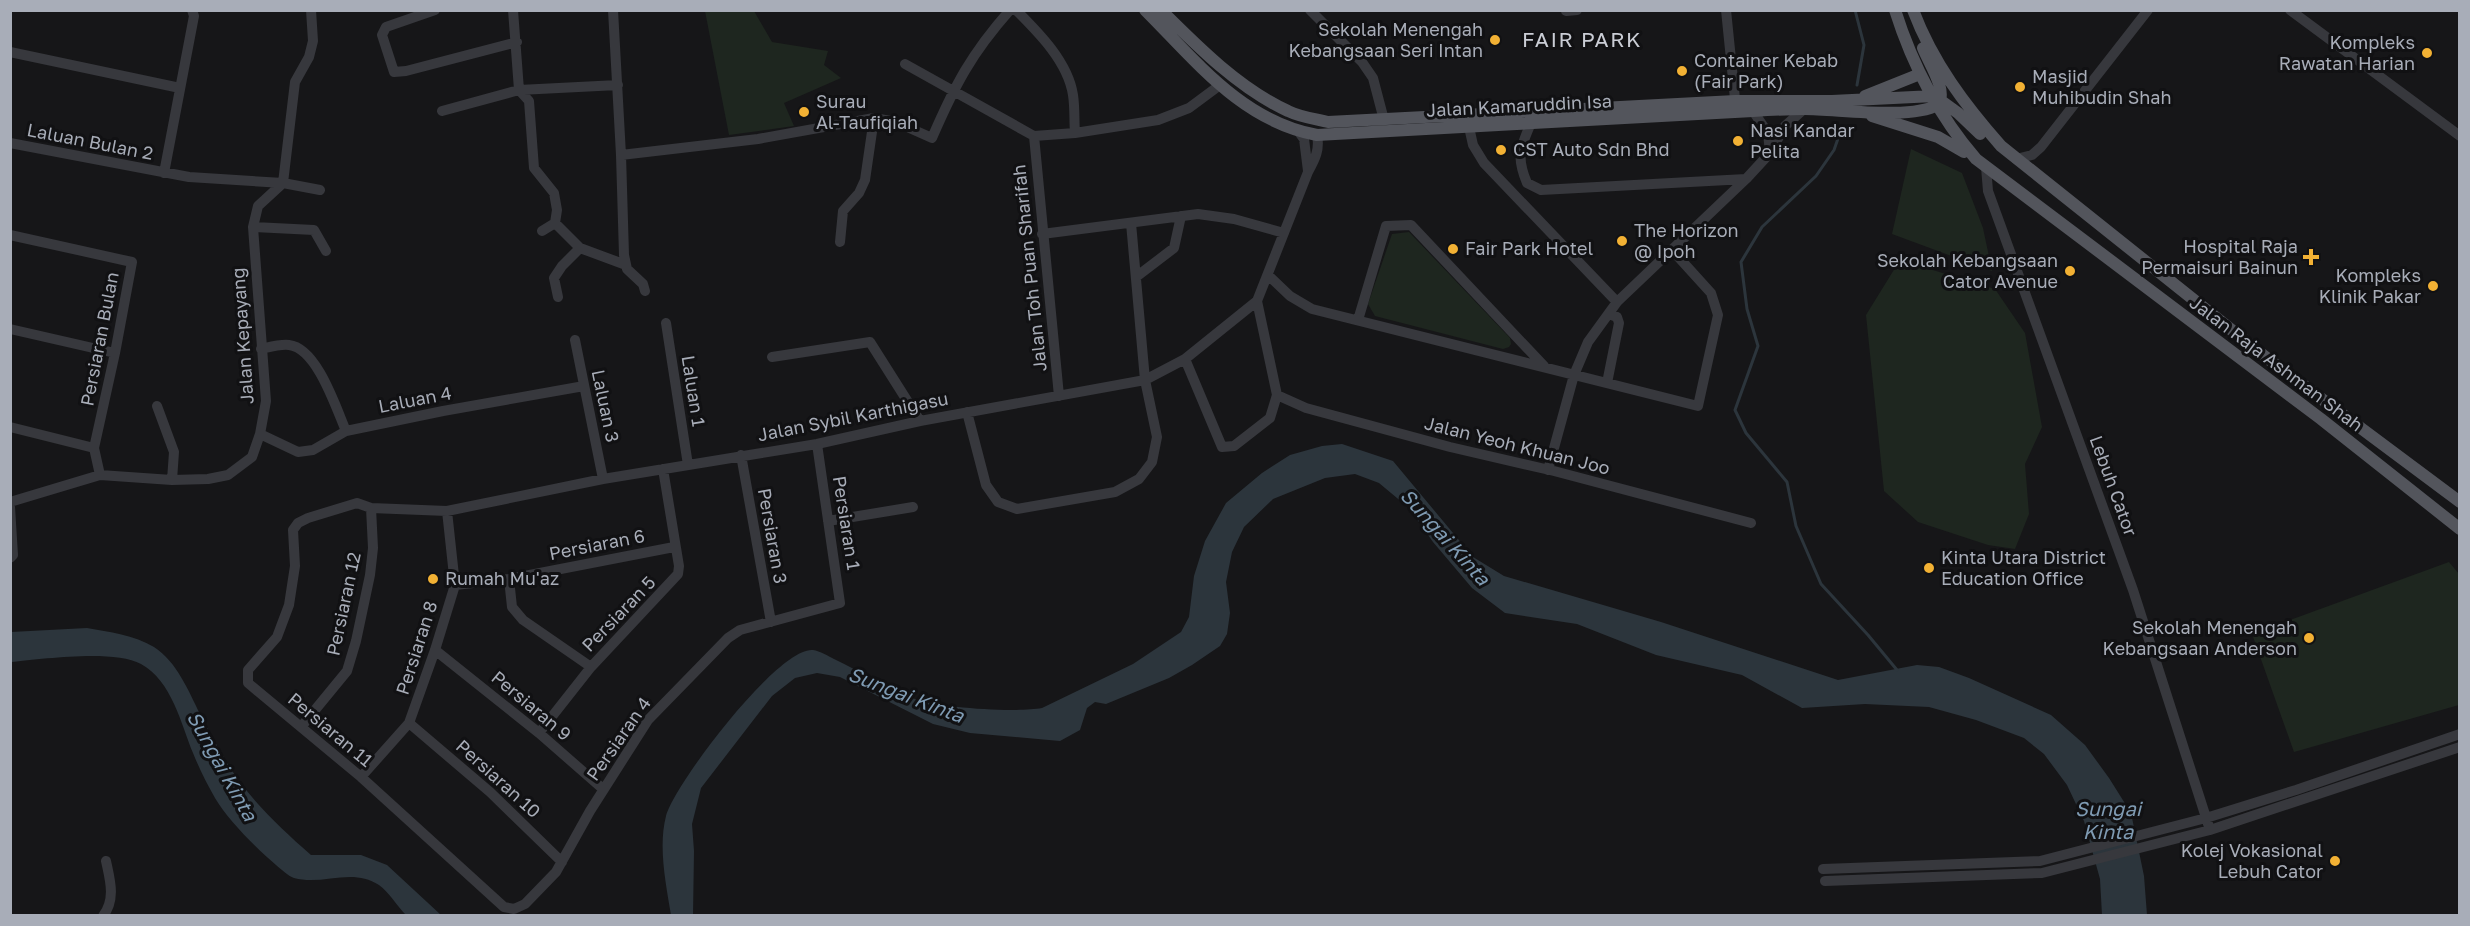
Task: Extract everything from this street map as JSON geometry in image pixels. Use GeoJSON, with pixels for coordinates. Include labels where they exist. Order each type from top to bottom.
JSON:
{"type":"FeatureCollection","features":[{"type":"Feature","properties":{"kind":"main road","name":"Jalan Kamaruddin Isa"},"geometry":{"type":"LineString","coordinates":[[1145,10],[1241,103],[1274,122],[1299,132],[1317,135],[1385,126],[1736,106],[1855,105],[1905,112],[1925,110],[1938,100]]}},
{"type":"Feature","properties":{"kind":"main road","name":"Jalan Kamaruddin Isa"},"geometry":{"type":"LineString","coordinates":[[1161,10],[1253,91],[1289,112],[1328,122],[1385,126],[1469,127],[1736,106],[1753,111],[1855,105]]}},
{"type":"Feature","properties":{"kind":"main road","name":"Jalan Raja Ashman Shah"},"geometry":{"type":"LineString","coordinates":[[1895,10],[1920,74],[1938,100],[1956,136],[1976,159],[2312,412],[2460,529]]}},
{"type":"Feature","properties":{"kind":"main road"},"geometry":{"type":"LineString","coordinates":[[1908,10],[1930,67],[1940,83],[1938,100],[1983,136],[2001,147]]}},
{"type":"Feature","properties":{"kind":"main road","name":"Jalan Raja Ashman Shah"},"geometry":{"type":"LineString","coordinates":[[1913,10],[1931,51],[1948,79],[1978,122],[2001,147],[2263,355],[2460,502]]}},
{"type":"Feature","properties":{"kind":"main road"},"geometry":{"type":"LineString","coordinates":[[1855,105],[1920,74]]}},
{"type":"Feature","properties":{"kind":"main road"},"geometry":{"type":"LineString","coordinates":[[1220,85],[1253,91]]}},
{"type":"Feature","properties":{"kind":"main road"},"geometry":{"type":"LineString","coordinates":[[1855,105],[1938,137],[1976,159]]}},
{"type":"Feature","properties":{"kind":"main road"},"geometry":{"type":"LineString","coordinates":[[1289,112],[1293,120],[1311,126],[1317,135]]}},
{"type":"Feature","properties":{"kind":"street"},"geometry":{"type":"LineString","coordinates":[[164,173],[194,16],[192,10]]}},
{"type":"Feature","properties":{"kind":"street"},"geometry":{"type":"LineString","coordinates":[[283,183],[295,82],[309,57],[313,41],[311,10]]}},
{"type":"Feature","properties":{"kind":"street"},"geometry":{"type":"LineString","coordinates":[[435,10],[386,27],[382,31],[394,72],[406,71],[517,42]]}},
{"type":"Feature","properties":{"kind":"street"},"geometry":{"type":"LineString","coordinates":[[513,10],[519,90],[529,101],[534,168],[554,193],[557,210],[555,223],[542,231]]}},
{"type":"Feature","properties":{"kind":"street"},"geometry":{"type":"LineString","coordinates":[[613,10],[624,255],[627,269],[643,284],[645,291]]}},
{"type":"Feature","properties":{"kind":"street"},"geometry":{"type":"LineString","coordinates":[[621,155],[758,139],[874,118],[896,122],[932,138],[953,91],[984,39],[1010,10]]}},
{"type":"Feature","properties":{"kind":"street"},"geometry":{"type":"LineString","coordinates":[[1016,10],[1039,33],[1062,66],[1073,94],[1075,133]]}},
{"type":"Feature","properties":{"kind":"street"},"geometry":{"type":"LineString","coordinates":[[1310,10],[1362,62],[1373,78],[1385,126]]}},
{"type":"Feature","properties":{"kind":"street"},"geometry":{"type":"LineString","coordinates":[[1726,10],[1736,106]]}},
{"type":"Feature","properties":{"kind":"street"},"geometry":{"type":"LineString","coordinates":[[2016,159],[2032,155],[2049,138],[2148,10]]}},
{"type":"Feature","properties":{"kind":"street"},"geometry":{"type":"LineString","coordinates":[[2290,10],[2460,136]]}},
{"type":"Feature","properties":{"kind":"street"},"geometry":{"type":"LineString","coordinates":[[10,52],[180,88]]}},
{"type":"Feature","properties":{"kind":"street"},"geometry":{"type":"LineString","coordinates":[[905,64],[1034,136],[1075,133],[1158,120],[1189,108],[1220,85]]}},
{"type":"Feature","properties":{"kind":"street"},"geometry":{"type":"LineString","coordinates":[[442,111],[519,90],[618,85]]}},
{"type":"Feature","properties":{"kind":"street"},"geometry":{"type":"LineString","coordinates":[[1548,470],[1574,375],[1588,342],[1617,302],[1746,179],[1770,153],[1785,126],[1804,109]]}},
{"type":"Feature","properties":{"kind":"street"},"geometry":{"type":"LineString","coordinates":[[1753,111],[1768,133],[1770,153]]}},
{"type":"Feature","properties":{"kind":"street"},"geometry":{"type":"LineString","coordinates":[[840,242],[843,210],[859,193],[865,180],[874,118]]}},
{"type":"Feature","properties":{"kind":"street"},"geometry":{"type":"LineString","coordinates":[[1531,123],[1520,148],[1519,166],[1527,183],[1541,190],[1746,179]]}},
{"type":"Feature","properties":{"kind":"street"},"geometry":{"type":"LineString","coordinates":[[1469,127],[1473,145],[1484,163],[1617,302]]}},
{"type":"Feature","properties":{"kind":"street","name":"Jalan Sybil Karthigasu"},"geometry":{"type":"LineString","coordinates":[[1299,132],[1304,139],[1308,172]]}},
{"type":"Feature","properties":{"kind":"street","name":"Jalan Sybil Karthigasu"},"geometry":{"type":"LineString","coordinates":[[298,523],[357,503],[371,508],[447,511],[603,479],[817,444],[920,421],[1145,380],[1185,359],[1257,301],[1319,148],[1317,135]]}},
{"type":"Feature","properties":{"kind":"street","name":"Jalan Toh Puan Sharifah"},"geometry":{"type":"LineString","coordinates":[[1034,136],[1059,396]]}},
{"type":"Feature","properties":{"kind":"street","name":"Laluan Bulan 2"},"geometry":{"type":"LineString","coordinates":[[10,142],[189,177],[283,183],[320,190]]}},
{"type":"Feature","properties":{"kind":"street","name":"Lebuh Cator"},"geometry":{"type":"LineString","coordinates":[[1986,167],[1988,191],[2133,591],[2210,830]]}},
{"type":"Feature","properties":{"kind":"street","name":"Jalan Kepayang"},"geometry":{"type":"LineString","coordinates":[[10,504],[100,475],[172,480],[208,479],[228,475],[252,457],[260,434],[266,401],[253,227],[258,206],[283,183]]}},
{"type":"Feature","properties":{"kind":"street"},"geometry":{"type":"LineString","coordinates":[[1042,234],[1198,214],[1234,219],[1284,233]]}},
{"type":"Feature","properties":{"kind":"street"},"geometry":{"type":"LineString","coordinates":[[1136,277],[1174,248],[1181,216]]}},
{"type":"Feature","properties":{"kind":"street"},"geometry":{"type":"LineString","coordinates":[[555,223],[580,248],[626,264]]}},
{"type":"Feature","properties":{"kind":"street"},"geometry":{"type":"LineString","coordinates":[[967,412],[986,485],[998,502],[1017,509],[1115,492],[1139,479],[1152,462],[1157,437],[1145,380],[1131,223]]}},
{"type":"Feature","properties":{"kind":"street"},"geometry":{"type":"LineString","coordinates":[[1358,320],[1386,226],[1411,225],[1545,368]]}},
{"type":"Feature","properties":{"kind":"street"},"geometry":{"type":"LineString","coordinates":[[253,227],[314,230],[326,251]]}},
{"type":"Feature","properties":{"kind":"street","name":"Persiaran Bulan"},"geometry":{"type":"LineString","coordinates":[[10,235],[132,262],[94,448],[100,475]]}},
{"type":"Feature","properties":{"kind":"street"},"geometry":{"type":"LineString","coordinates":[[558,297],[554,278],[562,266],[580,248]]}},
{"type":"Feature","properties":{"kind":"street"},"geometry":{"type":"LineString","coordinates":[[1268,275],[1290,296],[1312,309],[1698,406],[1718,315],[1711,293],[1672,250]]}},
{"type":"Feature","properties":{"kind":"street"},"geometry":{"type":"LineString","coordinates":[[1185,359],[1222,447],[1234,446],[1270,418],[1278,395],[1257,301]]}},
{"type":"Feature","properties":{"kind":"street"},"geometry":{"type":"LineString","coordinates":[[1607,383],[1619,323],[1617,317],[1609,314]]}},
{"type":"Feature","properties":{"kind":"street","name":"Laluan 1"},"geometry":{"type":"LineString","coordinates":[[666,322],[688,465]]}},
{"type":"Feature","properties":{"kind":"street"},"geometry":{"type":"LineString","coordinates":[[10,329],[115,353]]}},
{"type":"Feature","properties":{"kind":"street","name":"Laluan 3"},"geometry":{"type":"LineString","coordinates":[[575,340],[603,479]]}},
{"type":"Feature","properties":{"kind":"street"},"geometry":{"type":"LineString","coordinates":[[772,357],[870,342],[920,421]]}},
{"type":"Feature","properties":{"kind":"street"},"geometry":{"type":"LineString","coordinates":[[261,349],[286,344],[300,349],[314,363],[346,431]]}},
{"type":"Feature","properties":{"kind":"street","name":"Laluan 4"},"geometry":{"type":"LineString","coordinates":[[260,434],[298,452],[313,450],[346,431],[584,386]]}},
{"type":"Feature","properties":{"kind":"street","name":"Jalan Yeoh Khuan Joo"},"geometry":{"type":"LineString","coordinates":[[1278,395],[1306,408],[1450,447],[1751,523]]}},
{"type":"Feature","properties":{"kind":"street"},"geometry":{"type":"LineString","coordinates":[[157,406],[174,452],[172,480]]}},
{"type":"Feature","properties":{"kind":"street"},"geometry":{"type":"LineString","coordinates":[[10,427],[94,448]]}},
{"type":"Feature","properties":{"kind":"street","name":"Persiaran 1"},"geometry":{"type":"LineString","coordinates":[[817,444],[841,600],[838,604]]}},
{"type":"Feature","properties":{"kind":"street","name":"Persiaran 3"},"geometry":{"type":"LineString","coordinates":[[741,455],[771,622]]}},
{"type":"Feature","properties":{"kind":"street","name":"Persiaran 5"},"geometry":{"type":"LineString","coordinates":[[539,733],[591,667],[678,574],[679,566],[674,547],[663,469]]}},
{"type":"Feature","properties":{"kind":"street"},"geometry":{"type":"LineString","coordinates":[[10,504],[13,555],[10,558]]}},
{"type":"Feature","properties":{"kind":"street"},"geometry":{"type":"LineString","coordinates":[[828,521],[913,507]]}},
{"type":"Feature","properties":{"kind":"street","name":"Persiaran 12"},"geometry":{"type":"LineString","coordinates":[[301,727],[347,671],[370,575],[373,548],[371,508]]}},
{"type":"Feature","properties":{"kind":"street","name":"Persiaran 8"},"geometry":{"type":"LineString","coordinates":[[361,777],[409,723],[435,650],[455,585],[447,511]]}},
{"type":"Feature","properties":{"kind":"street","name":"Persiaran 11"},"geometry":{"type":"LineString","coordinates":[[298,523],[293,530],[295,566],[289,605],[277,637],[248,670],[248,683],[361,777],[504,907],[514,909],[525,904]]}},
{"type":"Feature","properties":{"kind":"street","name":"Persiaran 6"},"geometry":{"type":"LineString","coordinates":[[455,585],[508,579],[674,547]]}},
{"type":"Feature","properties":{"kind":"street"},"geometry":{"type":"LineString","coordinates":[[508,579],[512,607],[523,620],[591,667]]}},
{"type":"Feature","properties":{"kind":"street","name":"Persiaran 4"},"geometry":{"type":"LineString","coordinates":[[525,904],[556,872],[603,789],[648,720],[716,650],[740,630],[838,604]]}},
{"type":"Feature","properties":{"kind":"street","name":"Persiaran 9"},"geometry":{"type":"LineString","coordinates":[[435,650],[539,733],[603,789]]}},
{"type":"Feature","properties":{"kind":"street","name":"Persiaran 10"},"geometry":{"type":"LineString","coordinates":[[409,723],[490,792],[562,862]]}},
{"type":"Feature","properties":{"kind":"street"},"geometry":{"type":"LineString","coordinates":[[1823,869],[2040,861],[2156,829],[2206,818],[2460,734]]}},
{"type":"Feature","properties":{"kind":"street"},"geometry":{"type":"LineString","coordinates":[[1825,881],[2042,873],[2210,830],[2460,747]]}},
{"type":"Feature","properties":{"kind":"street"},"geometry":{"type":"LineString","coordinates":[[103,915],[109,909],[111,898],[106,861]]}},
{"type":"Feature","properties":{"kind":"shaded area"},"geometry":{"type":"Polygon","coordinates":[[[705,11],[754,11],[772,42],[828,51],[824,65],[841,78],[784,103],[794,126],[729,135],[705,11]]]}},
{"type":"Feature","properties":{"kind":"shaded area"},"geometry":{"type":"Polygon","coordinates":[[[1911,149],[1962,173],[1983,228],[1992,271],[1892,234],[1911,149]]]}},
{"type":"Feature","properties":{"kind":"shaded area"},"geometry":{"type":"Polygon","coordinates":[[[1409,232],[1510,338],[1509,347],[1503,349],[1375,316],[1368,304],[1392,234],[1409,232]]]}},
{"type":"Feature","properties":{"kind":"shaded area"},"geometry":{"type":"Polygon","coordinates":[[[1900,260],[1995,289],[2025,333],[2042,427],[2025,464],[2029,514],[2015,549],[1988,545],[1918,522],[1884,491],[1866,315],[1900,260]]]}},
{"type":"Feature","properties":{"kind":"shaded area"},"geometry":{"type":"Polygon","coordinates":[[[2449,562],[2459,574],[2459,705],[2294,752],[2252,634],[2449,562]]]}},
{"type":"Feature","properties":{"kind":"water","name":"Sungai Kinta"},"geometry":{"type":"Polygon","coordinates":[[[1342,444],[1393,461],[1473,557],[1504,576],[1661,622],[1838,680],[1917,665],[1939,667],[2051,715],[2085,745],[2131,813],[2144,876],[2147,915],[2102,915],[2100,879],[2084,821],[2067,785],[2044,754],[2024,738],[1976,720],[1929,707],[1865,704],[1802,708],[1742,675],[1656,655],[1577,624],[1505,613],[1472,588],[1433,542],[1409,508],[1379,483],[1355,474],[1325,478],[1273,499],[1244,527],[1232,552],[1226,582],[1230,613],[1227,634],[1220,646],[1169,678],[1106,704],[1095,702],[1087,708],[1080,730],[1060,741],[970,733],[933,724],[840,677],[817,673],[795,678],[772,696],[701,788],[692,824],[693,915],[671,915],[663,840],[666,816],[674,799],[730,719],[777,670],[797,655],[813,650],[818,651],[892,689],[924,702],[977,709],[1042,708],[1133,664],[1181,632],[1189,617],[1194,576],[1205,541],[1226,503],[1262,473],[1290,455],[1322,446],[1342,444]]]}},
{"type":"Feature","properties":{"kind":"water","name":"Sungai Kinta"},"geometry":{"type":"Polygon","coordinates":[[[87,628],[138,640],[154,647],[169,660],[181,677],[219,749],[240,782],[273,820],[311,855],[361,855],[387,865],[441,915],[406,915],[383,888],[358,877],[305,880],[289,876],[252,842],[220,806],[198,764],[168,692],[161,681],[141,664],[129,659],[96,656],[11,662],[11,632],[87,628]]]}},
{"type":"Feature","properties":{"kind":"waterway"},"geometry":{"type":"LineString","coordinates":[[1855,10],[1864,45],[1857,85]]}},
{"type":"Feature","properties":{"kind":"waterway"},"geometry":{"type":"LineString","coordinates":[[1841,130],[1834,150],[1816,176],[1762,227],[1741,262],[1747,309],[1758,346],[1735,410],[1746,433],[1787,482],[1796,526],[1821,584],[1897,670]]}},
{"type":"Feature","properties":{"kind":"place","name":"Sekolah Menengah Kebangsaan Seri Intan"},"geometry":{"type":"Point","coordinates":[1495,40]}},
{"type":"Feature","properties":{"kind":"place","name":"Kompleks Rawatan Harian"},"geometry":{"type":"Point","coordinates":[2427,53]}},
{"type":"Feature","properties":{"kind":"place","name":"Container Kebab (Fair Park)"},"geometry":{"type":"Point","coordinates":[1682,71]}},
{"type":"Feature","properties":{"kind":"place","name":"Masjid Muhibudin Shah"},"geometry":{"type":"Point","coordinates":[2020,87]}},
{"type":"Feature","properties":{"kind":"place","name":"Surau Al-Taufiqiah"},"geometry":{"type":"Point","coordinates":[804,112]}},
{"type":"Feature","properties":{"kind":"place","name":"Nasi Kandar Pelita"},"geometry":{"type":"Point","coordinates":[1738,141]}},
{"type":"Feature","properties":{"kind":"place","name":"CST Auto Sdn Bhd"},"geometry":{"type":"Point","coordinates":[1501,150]}},
{"type":"Feature","properties":{"kind":"place","name":"The Horizon @ Ipoh"},"geometry":{"type":"Point","coordinates":[1622,241]}},
{"type":"Feature","properties":{"kind":"place","name":"Fair Park Hotel"},"geometry":{"type":"Point","coordinates":[1453,249]}},
{"type":"Feature","properties":{"kind":"place","name":"Hospital Raja Permaisuri Bainun"},"geometry":{"type":"Point","coordinates":[2311,257]}},
{"type":"Feature","properties":{"kind":"place","name":"Sekolah Kebangsaan Cator Avenue"},"geometry":{"type":"Point","coordinates":[2070,271]}},
{"type":"Feature","properties":{"kind":"place","name":"Kompleks Klinik Pakar"},"geometry":{"type":"Point","coordinates":[2433,286]}},
{"type":"Feature","properties":{"kind":"place","name":"Kinta Utara District Education Office"},"geometry":{"type":"Point","coordinates":[1929,568]}},
{"type":"Feature","properties":{"kind":"place","name":"Rumah Mu'az"},"geometry":{"type":"Point","coordinates":[433,579]}},
{"type":"Feature","properties":{"kind":"place","name":"Sekolah Menengah Kebangsaan Anderson"},"geometry":{"type":"Point","coordinates":[2309,638]}},
{"type":"Feature","properties":{"kind":"place","name":"Kolej Vokasional Lebuh Cator"},"geometry":{"type":"Point","coordinates":[2335,861]}},
{"type":"Feature","properties":{"kind":"district","name":"FAIR PARK"},"geometry":{"type":"Point","coordinates":[1582,40]}}]}
